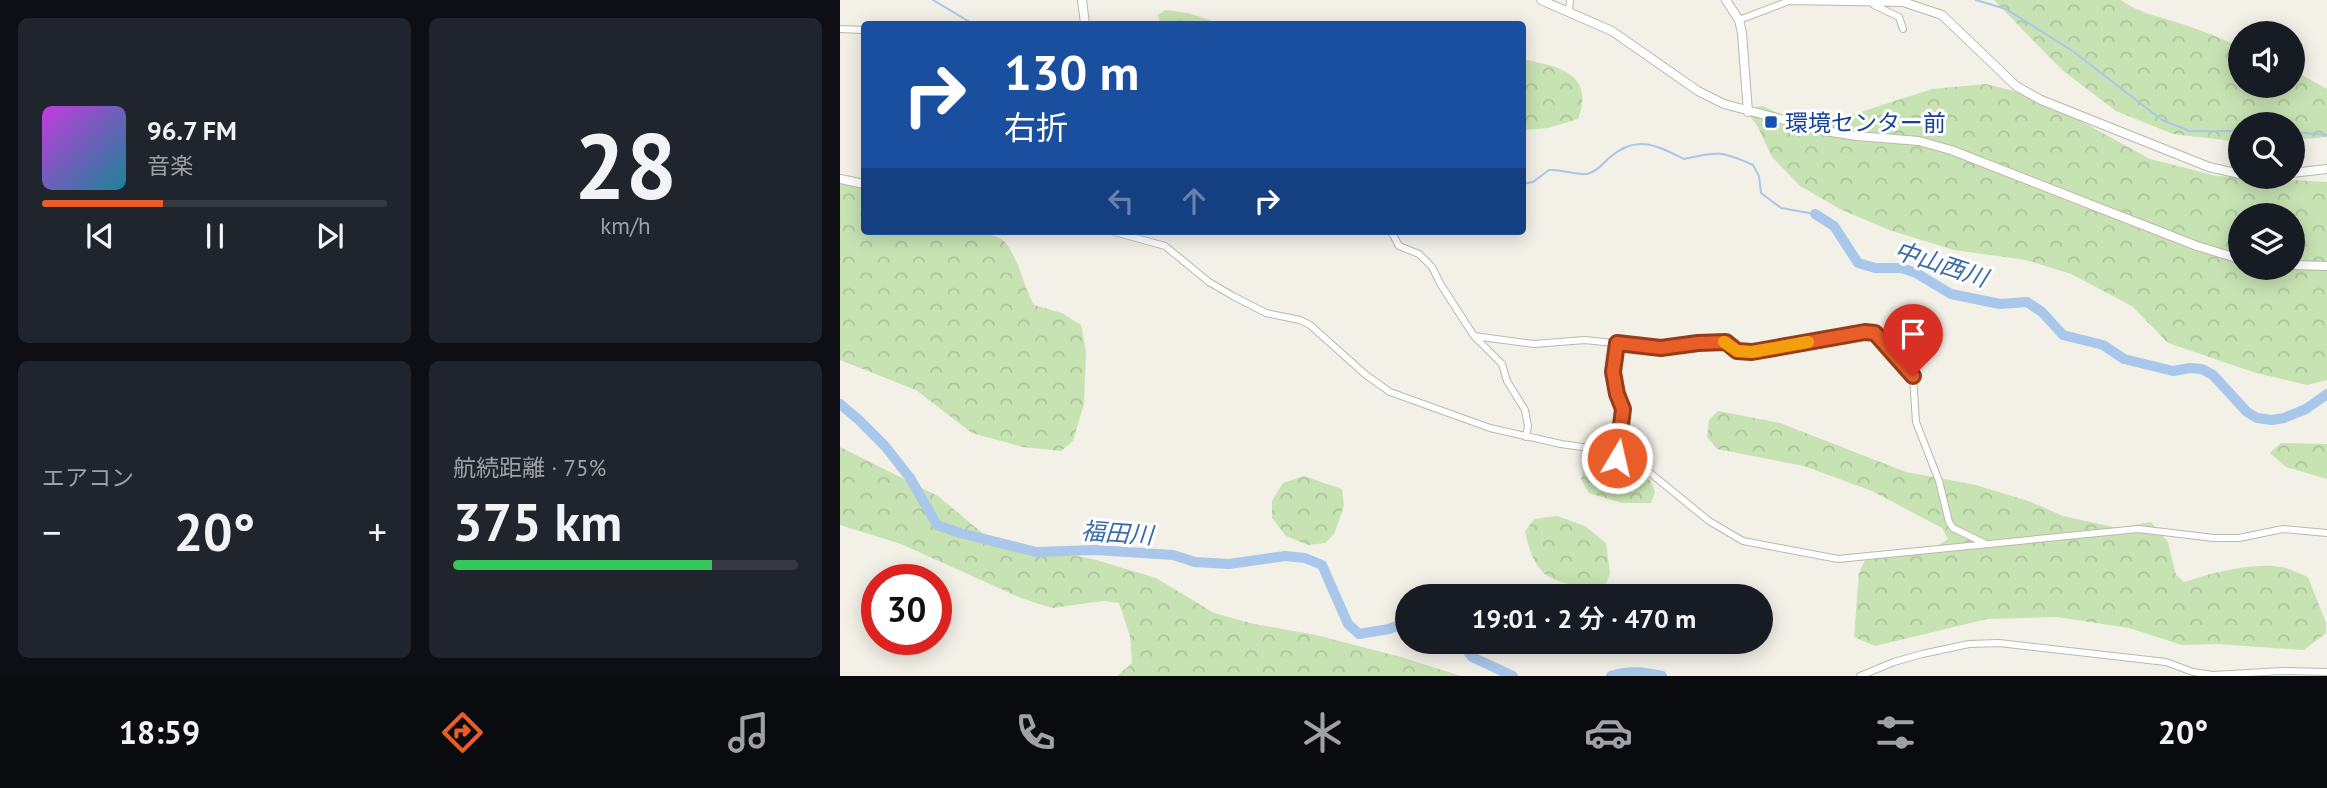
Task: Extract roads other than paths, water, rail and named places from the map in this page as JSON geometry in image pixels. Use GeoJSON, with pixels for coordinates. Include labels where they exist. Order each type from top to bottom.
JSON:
{"type":"FeatureCollection","features":[{"type":"Feature","properties":{"kind":"street"},"geometry":{"type":"LineString","coordinates":[[1083,0],[1085,21]]}},
{"type":"Feature","properties":{"kind":"street"},"geometry":{"type":"LineString","coordinates":[[1541,0],[1612,31],[1698,91],[1724,104],[1825,131],[1919,141],[1940,147],[2197,246],[2228,255]]}},
{"type":"Feature","properties":{"kind":"street"},"geometry":{"type":"LineString","coordinates":[[1569,11],[1570,0]]}},
{"type":"Feature","properties":{"kind":"street"},"geometry":{"type":"LineString","coordinates":[[1726,0],[1739,20],[1748,112]]}},
{"type":"Feature","properties":{"kind":"street"},"geometry":{"type":"LineString","coordinates":[[1739,20],[1789,1],[1906,3],[1942,15],[2016,86],[2041,100],[2209,167],[2228,171]]}},
{"type":"Feature","properties":{"kind":"street"},"geometry":{"type":"LineString","coordinates":[[1869,3],[1899,17],[1903,29]]}},
{"type":"Feature","properties":{"kind":"street"},"geometry":{"type":"LineString","coordinates":[[840,30],[861,30]]}},
{"type":"Feature","properties":{"kind":"street"},"geometry":{"type":"LineString","coordinates":[[2305,172],[2327,169]]}},
{"type":"Feature","properties":{"kind":"street"},"geometry":{"type":"LineString","coordinates":[[840,179],[861,183]]}},
{"type":"Feature","properties":{"kind":"street"},"geometry":{"type":"LineString","coordinates":[[1125,235],[1165,246],[1209,282],[1266,313],[1300,320],[1310,325],[1366,375],[1390,392],[1490,428],[1596,449],[1649,472],[1709,521],[1743,541],[1838,559],[2138,529],[2214,538],[2239,538],[2283,529],[2327,533]]}},
{"type":"Feature","properties":{"kind":"street"},"geometry":{"type":"LineString","coordinates":[[1393,235],[1399,246],[1419,254],[1432,267],[1474,336],[1502,364],[1507,381],[1525,410],[1528,426],[1526,437]]}},
{"type":"Feature","properties":{"kind":"street"},"geometry":{"type":"LineString","coordinates":[[2305,266],[2327,267]]}},
{"type":"Feature","properties":{"kind":"street"},"geometry":{"type":"LineString","coordinates":[[1474,336],[1534,344],[1585,340],[1661,348],[1726,342],[1737,351],[1752,352],[1865,332],[1875,333],[1913,376],[1916,422],[1939,481],[1953,528],[1985,544]]}},
{"type":"Feature","properties":{"kind":"street"},"geometry":{"type":"LineString","coordinates":[[1617,343],[1613,372],[1623,409],[1617,458]]}},
{"type":"Feature","properties":{"kind":"street"},"geometry":{"type":"LineString","coordinates":[[1860,676],[1922,654],[1969,644],[1999,643],[2166,662],[2193,672],[2213,674],[2327,672]]}},
{"type":"Feature","properties":{"kind":"waterway"},"geometry":{"type":"LineString","coordinates":[[933,0],[968,21]]}},
{"type":"Feature","properties":{"kind":"waterway"},"geometry":{"type":"LineString","coordinates":[[1976,0],[2006,9],[2074,52],[2162,120],[2190,131],[2228,131]]}},
{"type":"Feature","properties":{"kind":"waterway"},"geometry":{"type":"LineString","coordinates":[[2305,133],[2327,135]]}},
{"type":"Feature","properties":{"kind":"waterway"},"geometry":{"type":"LineString","coordinates":[[1526,183],[1533,182],[1549,170],[1587,174],[1628,146],[1646,144],[1684,159],[1720,154],[1743,160],[1753,165],[1759,176],[1761,193],[1781,208],[1815,214]]}},
{"type":"Feature","properties":{"kind":"waterway","name":"中山西川"},"geometry":{"type":"LineString","coordinates":[[1815,214],[1834,226],[1858,263],[1875,268],[1901,268],[1916,273],[1951,294],[2000,304],[2027,302],[2042,312],[2063,335],[2103,345],[2124,359],[2173,371],[2202,369],[2213,375],[2247,412],[2257,418],[2284,418],[2306,409],[2327,394]]}},
{"type":"Feature","properties":{"kind":"waterway","name":"福田川"},"geometry":{"type":"LineString","coordinates":[[840,404],[885,446],[910,478],[937,525],[1036,552],[1096,550],[1173,555],[1195,562],[1229,564],[1285,556],[1305,558],[1322,565],[1348,624],[1359,634],[1395,627]]}},
{"type":"Feature","properties":{"kind":"waterway","name":"福田川"},"geometry":{"type":"LineString","coordinates":[[1470,654],[1513,676]]}},
{"type":"Feature","properties":{"kind":"waterway","name":"福田川"},"geometry":{"type":"LineString","coordinates":[[1611,676],[1636,672],[1662,676]]}},
{"type":"Feature","properties":{"kind":"place","name":"環境センター前"},"geometry":{"type":"Point","coordinates":[1771,122]}}]}
